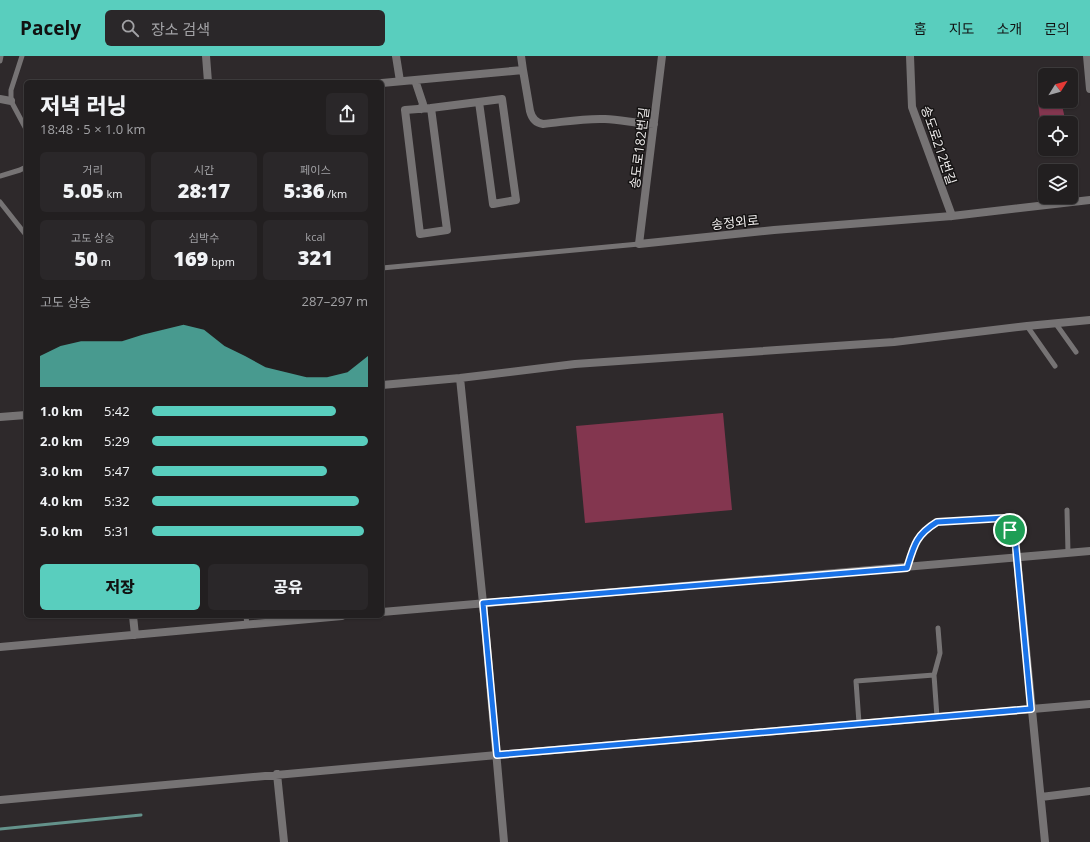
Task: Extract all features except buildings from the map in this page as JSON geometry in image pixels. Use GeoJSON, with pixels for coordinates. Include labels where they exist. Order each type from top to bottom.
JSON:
{"type":"FeatureCollection","features":[{"type":"Feature","properties":{"kind":"street"},"geometry":{"type":"LineString","coordinates":[[206,56],[208,80]]}},
{"type":"Feature","properties":{"kind":"street"},"geometry":{"type":"LineString","coordinates":[[396,56],[400,81]]}},
{"type":"Feature","properties":{"kind":"street"},"geometry":{"type":"LineString","coordinates":[[521,56],[532,117],[538,123],[543,124],[587,119],[605,119],[654,124]]}},
{"type":"Feature","properties":{"kind":"street","name":"송도로182번길"},"geometry":{"type":"LineString","coordinates":[[639,244],[662,56]]}},
{"type":"Feature","properties":{"kind":"street","name":"송도로212번길"},"geometry":{"type":"LineString","coordinates":[[910,56],[912,107],[952,216]]}},
{"type":"Feature","properties":{"kind":"street"},"geometry":{"type":"LineString","coordinates":[[1087,56],[1090,89]]}},
{"type":"Feature","properties":{"kind":"street"},"geometry":{"type":"LineString","coordinates":[[384,83],[523,70]]}},
{"type":"Feature","properties":{"kind":"street"},"geometry":{"type":"LineString","coordinates":[[415,80],[423,104],[421,109]]}},
{"type":"Feature","properties":{"kind":"street"},"geometry":{"type":"LineString","coordinates":[[0,99],[11,101]]}},
{"type":"Feature","properties":{"kind":"street"},"geometry":{"type":"LineString","coordinates":[[431,108],[447,230],[420,234],[405,110],[502,99],[516,200],[493,204],[478,102]]}},
{"type":"Feature","properties":{"kind":"street","name":"송정외로"},"geometry":{"type":"LineString","coordinates":[[639,244],[774,230],[952,216],[1090,200]]}},
{"type":"Feature","properties":{"kind":"street"},"geometry":{"type":"LineString","coordinates":[[384,385],[460,378],[575,364],[894,342],[1090,320]]}},
{"type":"Feature","properties":{"kind":"street"},"geometry":{"type":"LineString","coordinates":[[460,378],[483,603],[504,842]]}},
{"type":"Feature","properties":{"kind":"street"},"geometry":{"type":"LineString","coordinates":[[0,417],[24,415]]}},
{"type":"Feature","properties":{"kind":"street"},"geometry":{"type":"LineString","coordinates":[[384,612],[907,568],[1090,551]]}},
{"type":"Feature","properties":{"kind":"street"},"geometry":{"type":"LineString","coordinates":[[1017,558],[1045,842]]}},
{"type":"Feature","properties":{"kind":"street"},"geometry":{"type":"LineString","coordinates":[[133,618],[135,635]]}},
{"type":"Feature","properties":{"kind":"street"},"geometry":{"type":"LineString","coordinates":[[0,647],[318,618]]}},
{"type":"Feature","properties":{"kind":"street"},"geometry":{"type":"LineString","coordinates":[[0,800],[277,774],[1090,704]]}},
{"type":"Feature","properties":{"kind":"street"},"geometry":{"type":"LineString","coordinates":[[277,774],[284,842]]}},
{"type":"Feature","properties":{"kind":"street"},"geometry":{"type":"LineString","coordinates":[[1041,797],[1090,791]]}},
{"type":"Feature","properties":{"kind":"lane"},"geometry":{"type":"LineString","coordinates":[[0,61],[1,56]]}},
{"type":"Feature","properties":{"kind":"lane"},"geometry":{"type":"LineString","coordinates":[[22,56],[11,90],[11,101],[24,125]]}},
{"type":"Feature","properties":{"kind":"lane"},"geometry":{"type":"LineString","coordinates":[[0,176],[24,168]]}},
{"type":"Feature","properties":{"kind":"lane"},"geometry":{"type":"LineString","coordinates":[[0,202],[24,232]]}},
{"type":"Feature","properties":{"kind":"lane","name":"송정외로"},"geometry":{"type":"LineString","coordinates":[[384,268],[639,244]]}},
{"type":"Feature","properties":{"kind":"lane"},"geometry":{"type":"LineString","coordinates":[[1056,324],[1076,352]]}},
{"type":"Feature","properties":{"kind":"lane"},"geometry":{"type":"LineString","coordinates":[[1027,326],[1055,366]]}},
{"type":"Feature","properties":{"kind":"lane"},"geometry":{"type":"LineString","coordinates":[[1067,510],[1068,553]]}},
{"type":"Feature","properties":{"kind":"lane"},"geometry":{"type":"LineString","coordinates":[[907,568],[914,544],[919,536],[937,522],[1005,518],[1015,538],[1017,558]]}},
{"type":"Feature","properties":{"kind":"lane"},"geometry":{"type":"LineString","coordinates":[[246,618],[247,625]]}},
{"type":"Feature","properties":{"kind":"lane"},"geometry":{"type":"LineString","coordinates":[[937,717],[934,675],[940,653],[938,628]]}},
{"type":"Feature","properties":{"kind":"lane"},"geometry":{"type":"LineString","coordinates":[[859,723],[856,681],[934,675]]}},
{"type":"Feature","properties":{"kind":"shaded area"},"geometry":{"type":"Polygon","coordinates":[[[1039,108],[1063,108],[1064,116],[1040,116],[1039,108]]]}},
{"type":"Feature","properties":{"kind":"shaded area"},"geometry":{"type":"Polygon","coordinates":[[[723,413],[732,510],[585,523],[576,426],[723,413]]]}},
{"type":"Feature","properties":{"kind":"waterway"},"geometry":{"type":"LineString","coordinates":[[0,829],[141,815]]}},
{"type":"Feature","properties":{"kind":"route"},"geometry":{"type":"LineString","coordinates":[[1005,518],[1010,530],[1015,538],[1031,709],[497,755],[483,603],[907,568],[914,544],[919,536],[937,522],[1005,518]]}}]}
